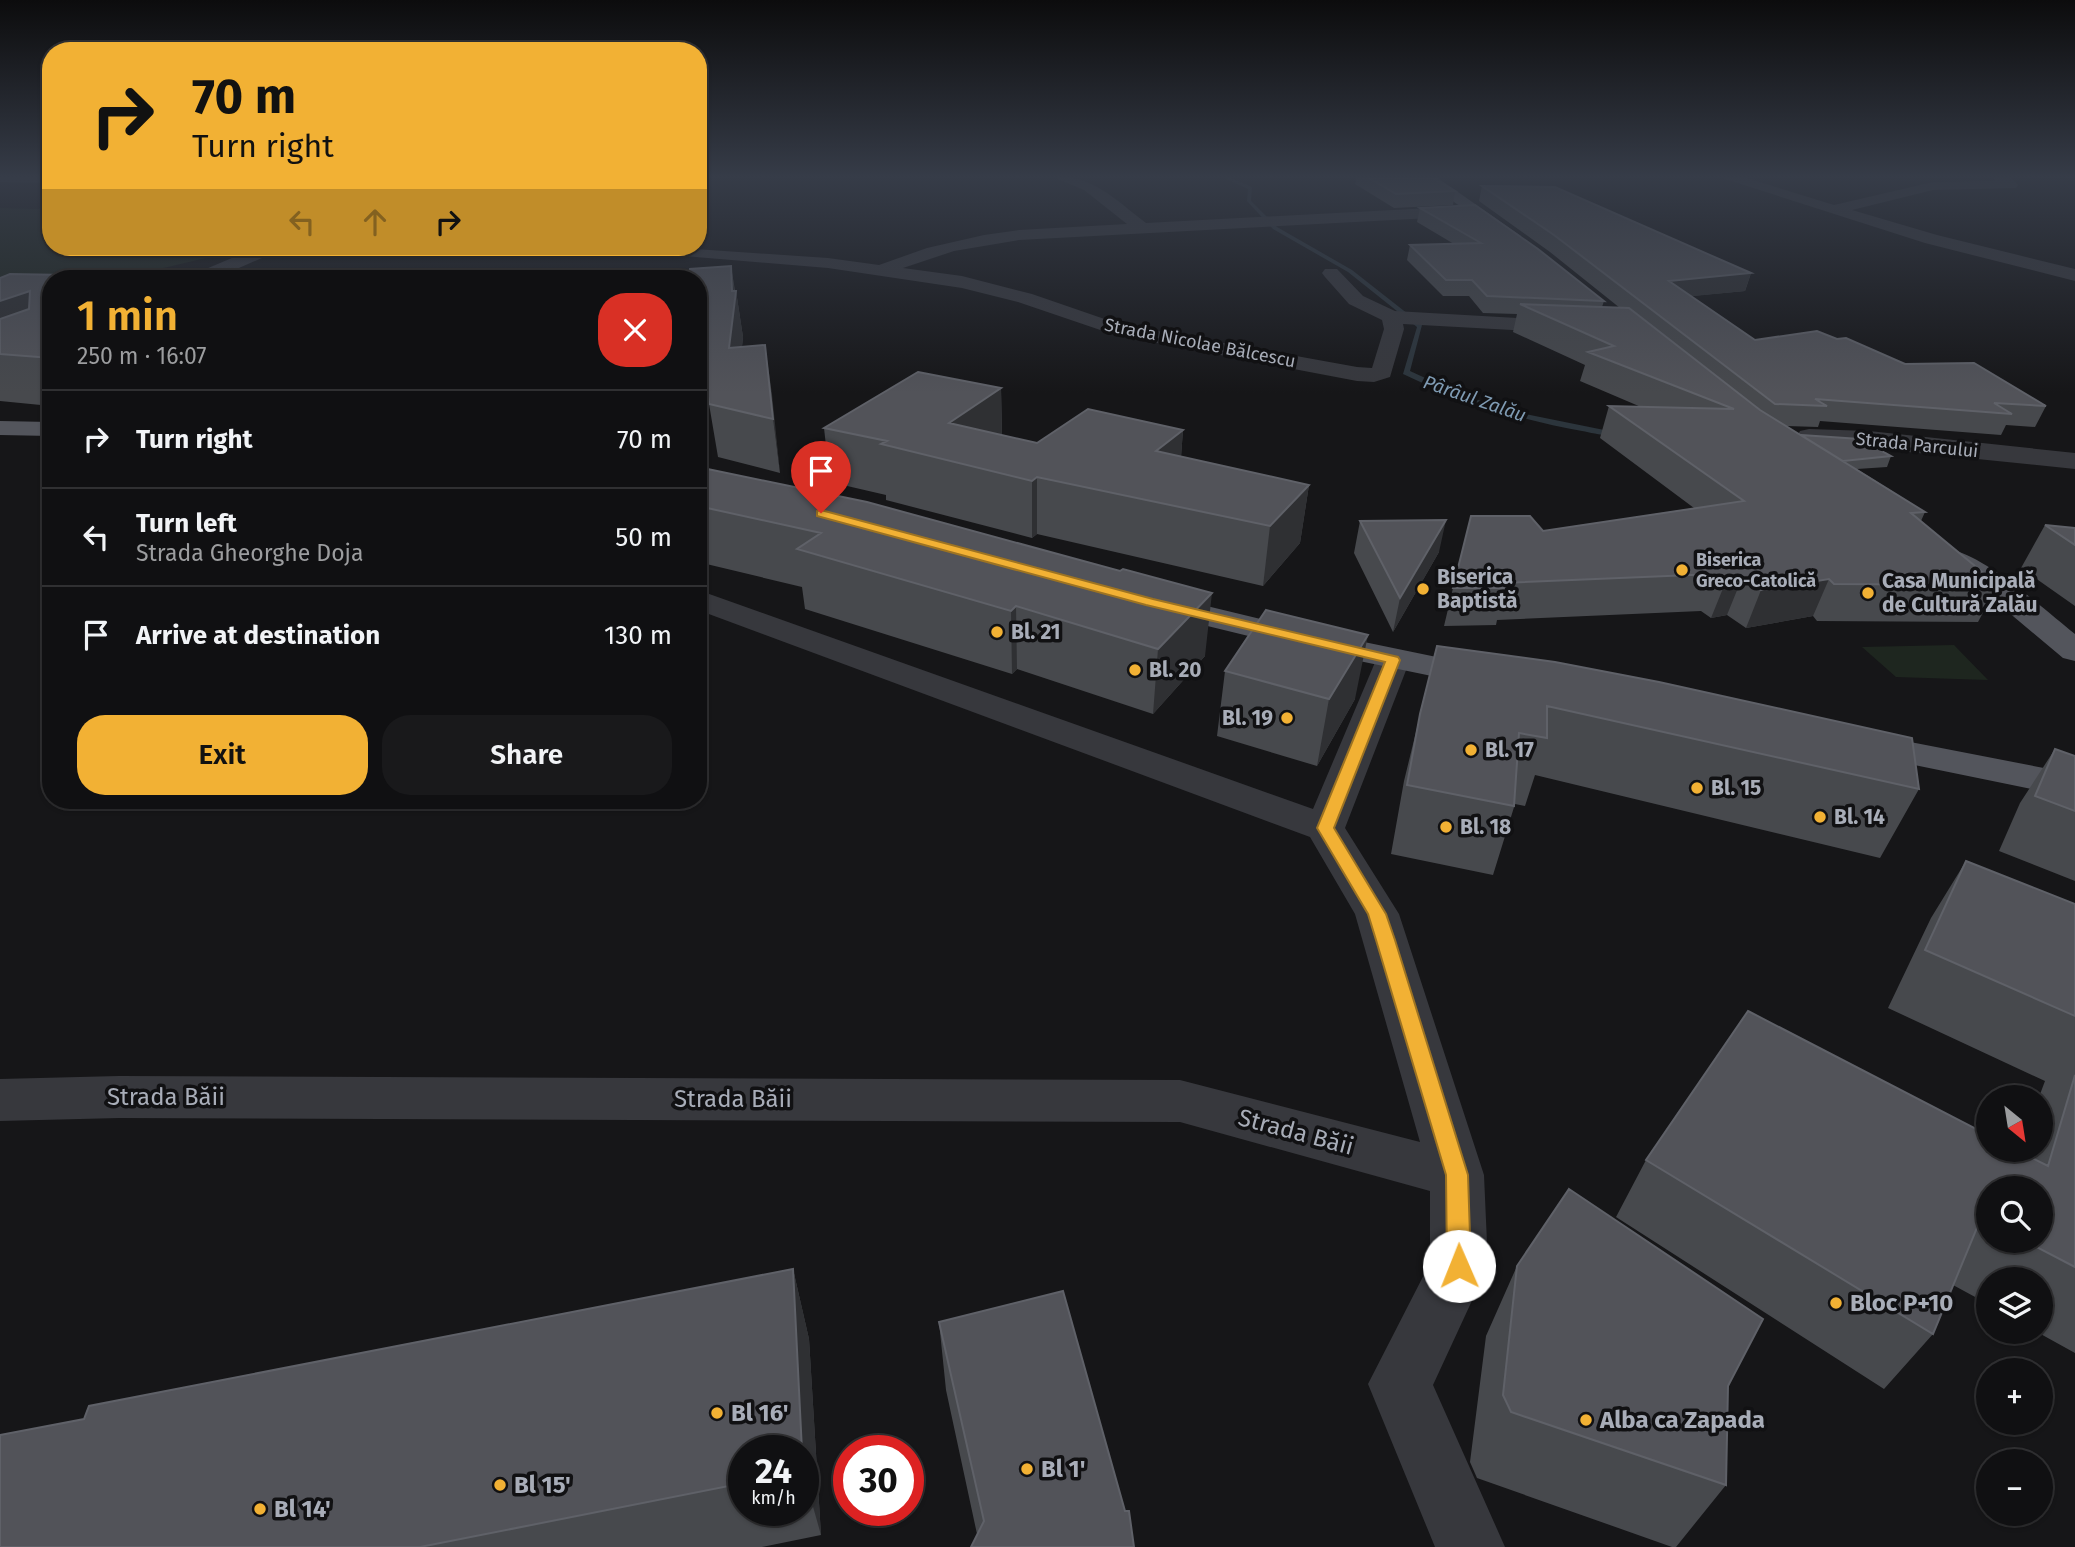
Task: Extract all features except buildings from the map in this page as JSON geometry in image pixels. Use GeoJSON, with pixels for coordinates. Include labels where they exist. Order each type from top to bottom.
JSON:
{"type":"FeatureCollection","features":[{"type":"Feature","properties":{"kind":"main road"},"geometry":{"type":"LineString","coordinates":[[0,428],[42,429]]}},
{"type":"Feature","properties":{"kind":"main road"},"geometry":{"type":"LineString","coordinates":[[1938,549],[2006,594],[2075,651]]}},
{"type":"Feature","properties":{"kind":"main road"},"geometry":{"type":"LineString","coordinates":[[1125,595],[1393,660],[1516,683]]}},
{"type":"Feature","properties":{"kind":"main road"},"geometry":{"type":"LineString","coordinates":[[1829,738],[2075,786]]}},
{"type":"Feature","properties":{"kind":"street","name":"Strada Nicolae Bălcescu"},"geometry":{"type":"LineString","coordinates":[[882,270],[924,253],[946,248]]}},
{"type":"Feature","properties":{"kind":"street"},"geometry":{"type":"LineString","coordinates":[[1973,248],[2075,275]]}},
{"type":"Feature","properties":{"kind":"street"},"geometry":{"type":"LineString","coordinates":[[219,270],[251,256]]}},
{"type":"Feature","properties":{"kind":"street","name":"Strada Nicolae Bălcescu"},"geometry":{"type":"LineString","coordinates":[[685,256],[882,270],[962,282],[1025,298],[1115,329],[1357,374],[1374,375],[1382,372],[1394,329],[1391,317]]}},
{"type":"Feature","properties":{"kind":"street"},"geometry":{"type":"LineString","coordinates":[[1331,273],[1356,300],[1391,317],[1589,327]]}},
{"type":"Feature","properties":{"kind":"street","name":"Strada Parcului"},"geometry":{"type":"LineString","coordinates":[[1782,436],[1870,439],[2075,461]]}},
{"type":"Feature","properties":{"kind":"street"},"geometry":{"type":"LineString","coordinates":[[707,601],[1325,828],[1377,914],[1457,1175],[1459,1266],[1400,1384],[1470,1547]]}},
{"type":"Feature","properties":{"kind":"street"},"geometry":{"type":"LineString","coordinates":[[1325,828],[1393,660]]}},
{"type":"Feature","properties":{"kind":"street","name":"Strada Băii"},"geometry":{"type":"LineString","coordinates":[[0,1100],[119,1097],[1180,1101],[1457,1175]]}},
{"type":"Feature","properties":{"kind":"shaded area"},"geometry":{"type":"Polygon","coordinates":[[[0,248],[42,248],[42,256],[214,256],[155,270],[42,270],[42,279],[0,283],[0,248]]]}},
{"type":"Feature","properties":{"kind":"shaded area"},"geometry":{"type":"Polygon","coordinates":[[[1954,645],[1988,680],[1896,677],[1862,647],[1954,645]]]}},
{"type":"Feature","properties":{"kind":"waterway","name":"Pârâul Zalău"},"geometry":{"type":"LineString","coordinates":[[1310,248],[1350,271],[1420,326],[1406,372],[1456,395],[1508,412],[1561,425],[1615,433]]}},
{"type":"Feature","properties":{"kind":"place","name":"Biserica Greco-Catolică"},"geometry":{"type":"Point","coordinates":[1682,570]}},
{"type":"Feature","properties":{"kind":"place","name":"Biserica Baptistă"},"geometry":{"type":"Point","coordinates":[1423,589]}},
{"type":"Feature","properties":{"kind":"place","name":"Casa Municipală de Cultură Zalău"},"geometry":{"type":"Point","coordinates":[1868,593]}},
{"type":"Feature","properties":{"kind":"place","name":"Bl. 21"},"geometry":{"type":"Point","coordinates":[997,632]}},
{"type":"Feature","properties":{"kind":"place","name":"Bl. 20"},"geometry":{"type":"Point","coordinates":[1135,670]}},
{"type":"Feature","properties":{"kind":"place","name":"Bl. 19"},"geometry":{"type":"Point","coordinates":[1287,718]}},
{"type":"Feature","properties":{"kind":"place","name":"Bl. 17"},"geometry":{"type":"Point","coordinates":[1471,750]}},
{"type":"Feature","properties":{"kind":"place","name":"Bl. 15"},"geometry":{"type":"Point","coordinates":[1697,788]}},
{"type":"Feature","properties":{"kind":"place","name":"Bl. 14"},"geometry":{"type":"Point","coordinates":[1820,817]}},
{"type":"Feature","properties":{"kind":"place","name":"Bl. 18"},"geometry":{"type":"Point","coordinates":[1446,827]}},
{"type":"Feature","properties":{"kind":"place","name":"Bloc P+10"},"geometry":{"type":"Point","coordinates":[1836,1303]}},
{"type":"Feature","properties":{"kind":"place","name":"Bl 16'"},"geometry":{"type":"Point","coordinates":[717,1413]}},
{"type":"Feature","properties":{"kind":"place","name":"Alba ca Zapada"},"geometry":{"type":"Point","coordinates":[1586,1420]}},
{"type":"Feature","properties":{"kind":"place","name":"Bl 1'"},"geometry":{"type":"Point","coordinates":[1027,1469]}},
{"type":"Feature","properties":{"kind":"place","name":"Bl 15'"},"geometry":{"type":"Point","coordinates":[500,1485]}},
{"type":"Feature","properties":{"kind":"place","name":"Bl 14'"},"geometry":{"type":"Point","coordinates":[260,1509]}},
{"type":"Feature","properties":{"kind":"route"},"geometry":{"type":"LineString","coordinates":[[821,513],[1150,602],[1393,660],[1325,828],[1377,914],[1457,1175],[1459,1266]]}}]}
